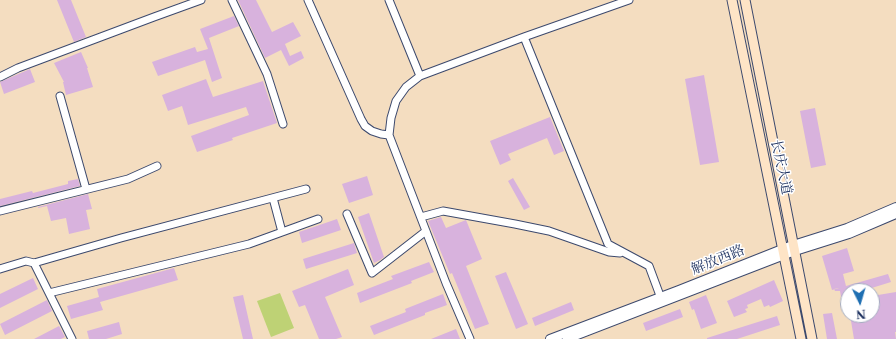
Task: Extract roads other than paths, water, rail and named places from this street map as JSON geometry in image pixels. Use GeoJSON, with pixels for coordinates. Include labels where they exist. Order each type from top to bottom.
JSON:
{"type":"FeatureCollection","features":[{"type":"Feature","properties":{"kind":"main road","name":"长庆大道"},"geometry":{"type":"LineString","coordinates":[[732,0],[801,339]]}},
{"type":"Feature","properties":{"kind":"main road","name":"长庆大道"},"geometry":{"type":"LineString","coordinates":[[745,0],[812,339]]}},
{"type":"Feature","properties":{"kind":"street"},"geometry":{"type":"LineString","coordinates":[[0,77],[25,66],[201,0]]}},
{"type":"Feature","properties":{"kind":"street"},"geometry":{"type":"LineString","coordinates":[[232,0],[267,74],[282,124]]}},
{"type":"Feature","properties":{"kind":"street"},"geometry":{"type":"LineString","coordinates":[[308,0],[365,126],[380,134],[389,135]]}},
{"type":"Feature","properties":{"kind":"street"},"geometry":{"type":"LineString","coordinates":[[389,0],[420,76]]}},
{"type":"Feature","properties":{"kind":"street"},"geometry":{"type":"LineString","coordinates":[[470,339],[446,282],[389,135],[391,118],[396,101],[406,87],[420,76],[629,0]]}},
{"type":"Feature","properties":{"kind":"street"},"geometry":{"type":"LineString","coordinates":[[524,37],[608,244],[649,266],[661,300]]}},
{"type":"Feature","properties":{"kind":"street"},"geometry":{"type":"LineString","coordinates":[[60,96],[86,189]]}},
{"type":"Feature","properties":{"kind":"street"},"geometry":{"type":"LineString","coordinates":[[0,211],[128,179],[157,166]]}},
{"type":"Feature","properties":{"kind":"street"},"geometry":{"type":"LineString","coordinates":[[0,269],[26,261],[34,263],[306,189]]}},
{"type":"Feature","properties":{"kind":"street"},"geometry":{"type":"LineString","coordinates":[[273,198],[282,232]]}},
{"type":"Feature","properties":{"kind":"street","name":"解放西路"},"geometry":{"type":"LineString","coordinates":[[567,339],[661,300],[847,228],[896,207]]}},
{"type":"Feature","properties":{"kind":"street"},"geometry":{"type":"LineString","coordinates":[[421,217],[443,211],[549,231],[609,252],[626,254]]}},
{"type":"Feature","properties":{"kind":"street"},"geometry":{"type":"LineString","coordinates":[[347,214],[372,273],[426,231]]}},
{"type":"Feature","properties":{"kind":"street","name":"解放西路"},"geometry":{"type":"LineString","coordinates":[[794,248],[849,234],[896,214]]}},
{"type":"Feature","properties":{"kind":"street"},"geometry":{"type":"LineString","coordinates":[[49,293],[249,244],[318,219]]}},
{"type":"Feature","properties":{"kind":"street"},"geometry":{"type":"LineString","coordinates":[[34,263],[72,339]]}},
{"type":"Feature","properties":{"kind":"street","name":"解放西路"},"geometry":{"type":"LineString","coordinates":[[550,339],[661,300]]}}]}
